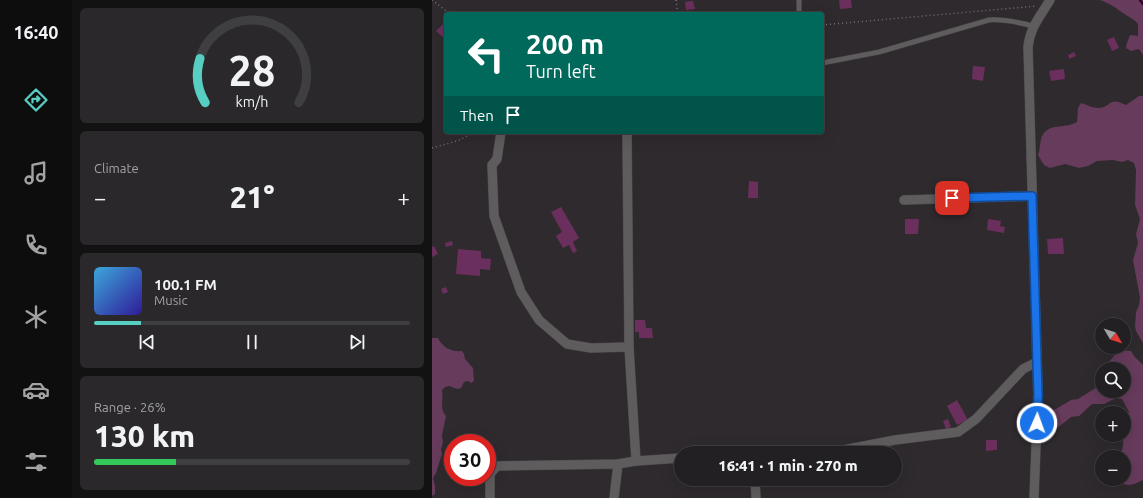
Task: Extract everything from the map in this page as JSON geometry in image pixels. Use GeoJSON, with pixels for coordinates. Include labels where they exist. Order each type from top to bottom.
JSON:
{"type":"FeatureCollection","features":[{"type":"Feature","properties":{"kind":"street"},"geometry":{"type":"LineString","coordinates":[[1034,498],[1038,394],[1028,47],[1029,36],[1033,26],[1048,2]]}},
{"type":"Feature","properties":{"kind":"street"},"geometry":{"type":"LineString","coordinates":[[501,134],[497,159],[492,165],[494,216],[521,292],[539,320],[567,344],[591,348],[629,347]]}},
{"type":"Feature","properties":{"kind":"street"},"geometry":{"type":"LineString","coordinates":[[626,134],[629,347],[636,461]]}},
{"type":"Feature","properties":{"kind":"street"},"geometry":{"type":"LineString","coordinates":[[904,200],[1032,196]]}},
{"type":"Feature","properties":{"kind":"street"},"geometry":{"type":"LineString","coordinates":[[864,446],[895,440],[958,432],[976,419],[1023,368],[1037,362]]}},
{"type":"Feature","properties":{"kind":"street"},"geometry":{"type":"LineString","coordinates":[[490,498],[490,474],[497,466],[618,464],[636,461],[674,458]]}},
{"type":"Feature","properties":{"kind":"street"},"geometry":{"type":"LineString","coordinates":[[614,498],[618,464]]}},
{"type":"Feature","properties":{"kind":"street"},"geometry":{"type":"LineString","coordinates":[[755,486],[756,498]]}},
{"type":"Feature","properties":{"kind":"lane"},"geometry":{"type":"LineString","coordinates":[[799,0],[799,12]]}},
{"type":"Feature","properties":{"kind":"lane"},"geometry":{"type":"LineString","coordinates":[[824,63],[879,52],[989,20],[1012,20],[1033,26]]}},
{"type":"Feature","properties":{"kind":"path"},"geometry":{"type":"LineString","coordinates":[[432,0],[447,12]]}},
{"type":"Feature","properties":{"kind":"path"},"geometry":{"type":"LineString","coordinates":[[676,0],[678,12]]}},
{"type":"Feature","properties":{"kind":"path"},"geometry":{"type":"LineString","coordinates":[[824,26],[1048,2]]}},
{"type":"Feature","properties":{"kind":"path"},"geometry":{"type":"LineString","coordinates":[[432,148],[456,141],[471,134]]}},
{"type":"Feature","properties":{"kind":"shaded area"},"geometry":{"type":"Polygon","coordinates":[[[1100,0],[1143,0],[1143,55],[1139,49],[1131,51],[1126,48],[1130,35],[1138,36],[1138,24],[1133,19],[1100,0]]]}},
{"type":"Feature","properties":{"kind":"shaded area"},"geometry":{"type":"Polygon","coordinates":[[[1139,96],[1143,96],[1143,343],[1136,331],[1135,326],[1136,312],[1140,298],[1133,260],[1138,243],[1136,234],[1140,219],[1135,205],[1136,170],[1134,163],[1128,160],[1122,162],[1113,160],[1097,161],[1088,166],[1079,168],[1065,164],[1050,168],[1044,165],[1038,155],[1041,139],[1044,133],[1052,128],[1067,126],[1077,122],[1078,108],[1081,103],[1099,108],[1113,102],[1126,105],[1139,96]]]}},
{"type":"Feature","properties":{"kind":"shaded area"},"geometry":{"type":"Polygon","coordinates":[[[432,338],[438,338],[448,349],[462,351],[465,359],[473,368],[474,381],[471,383],[468,381],[464,382],[461,388],[457,389],[449,386],[442,390],[442,407],[446,416],[442,435],[442,454],[433,478],[435,494],[432,496],[432,338]]]}},
{"type":"Feature","properties":{"kind":"shaded area"},"geometry":{"type":"Polygon","coordinates":[[[1131,351],[1143,365],[1143,480],[1131,485],[1131,450],[1122,450],[1123,442],[1131,442],[1131,406],[1126,406],[1122,399],[1116,398],[1131,398],[1131,362],[1109,362],[1116,354],[1131,354],[1131,351]]]}},
{"type":"Feature","properties":{"kind":"shaded area"},"geometry":{"type":"Polygon","coordinates":[[[1095,388],[1095,398],[1116,398],[1104,404],[1092,404],[1079,416],[1071,417],[1056,429],[1048,429],[1044,416],[1048,411],[1056,409],[1071,400],[1078,399],[1095,388]]]}},
{"type":"Feature","properties":{"kind":"building"},"geometry":{"type":"Polygon","coordinates":[[[839,0],[851,0],[852,8],[840,9],[839,0]]]}},
{"type":"Feature","properties":{"kind":"building"},"geometry":{"type":"Polygon","coordinates":[[[693,1],[695,9],[686,10],[685,2],[693,1]]]}},
{"type":"Feature","properties":{"kind":"building"},"geometry":{"type":"Polygon","coordinates":[[[444,23],[444,38],[436,31],[444,23]]]}},
{"type":"Feature","properties":{"kind":"building"},"geometry":{"type":"Polygon","coordinates":[[[1114,37],[1119,48],[1112,51],[1107,40],[1114,37]]]}},
{"type":"Feature","properties":{"kind":"building"},"geometry":{"type":"Polygon","coordinates":[[[1074,52],[1076,56],[1069,59],[1068,55],[1074,52]]]}},
{"type":"Feature","properties":{"kind":"building"},"geometry":{"type":"Polygon","coordinates":[[[973,66],[985,67],[983,81],[972,79],[973,66]]]}},
{"type":"Feature","properties":{"kind":"building"},"geometry":{"type":"Polygon","coordinates":[[[1064,69],[1065,79],[1051,81],[1049,71],[1064,69]]]}},
{"type":"Feature","properties":{"kind":"building"},"geometry":{"type":"Polygon","coordinates":[[[749,181],[758,182],[758,198],[748,198],[749,181]]]}},
{"type":"Feature","properties":{"kind":"building"},"geometry":{"type":"Polygon","coordinates":[[[561,207],[579,238],[573,242],[577,251],[573,253],[569,245],[563,248],[556,236],[562,232],[551,212],[561,207]]]}},
{"type":"Feature","properties":{"kind":"building"},"geometry":{"type":"Polygon","coordinates":[[[905,219],[919,219],[918,234],[905,234],[905,219]]]}},
{"type":"Feature","properties":{"kind":"building"},"geometry":{"type":"Polygon","coordinates":[[[988,219],[1001,221],[1000,226],[1005,227],[1004,233],[987,230],[988,219]]]}},
{"type":"Feature","properties":{"kind":"building"},"geometry":{"type":"Polygon","coordinates":[[[1063,238],[1064,254],[1048,254],[1047,239],[1063,238]]]}},
{"type":"Feature","properties":{"kind":"building"},"geometry":{"type":"Polygon","coordinates":[[[452,241],[453,245],[446,247],[445,243],[452,241]]]}},
{"type":"Feature","properties":{"kind":"building"},"geometry":{"type":"Polygon","coordinates":[[[434,246],[438,254],[432,257],[432,247],[434,246]]]}},
{"type":"Feature","properties":{"kind":"building"},"geometry":{"type":"Polygon","coordinates":[[[458,249],[481,251],[481,258],[491,259],[490,270],[480,269],[480,276],[456,274],[458,249]]]}},
{"type":"Feature","properties":{"kind":"building"},"geometry":{"type":"Polygon","coordinates":[[[446,287],[448,292],[443,294],[441,289],[446,287]]]}},
{"type":"Feature","properties":{"kind":"building"},"geometry":{"type":"Polygon","coordinates":[[[635,320],[645,320],[646,328],[652,328],[653,338],[639,338],[639,332],[635,332],[635,320]]]}},
{"type":"Feature","properties":{"kind":"building"},"geometry":{"type":"Polygon","coordinates":[[[957,400],[968,420],[957,425],[947,406],[957,400]]]}},
{"type":"Feature","properties":{"kind":"building"},"geometry":{"type":"Polygon","coordinates":[[[948,419],[951,427],[946,429],[943,421],[948,419]]]}},
{"type":"Feature","properties":{"kind":"building"},"geometry":{"type":"Polygon","coordinates":[[[986,440],[997,440],[997,450],[986,451],[986,440]]]}},
{"type":"Feature","properties":{"kind":"waterway"},"geometry":{"type":"LineString","coordinates":[[1140,0],[1143,4]]}},
{"type":"Feature","properties":{"kind":"route"},"geometry":{"type":"LineString","coordinates":[[952,198],[1032,196],[1038,394],[1037,423]]}}]}
